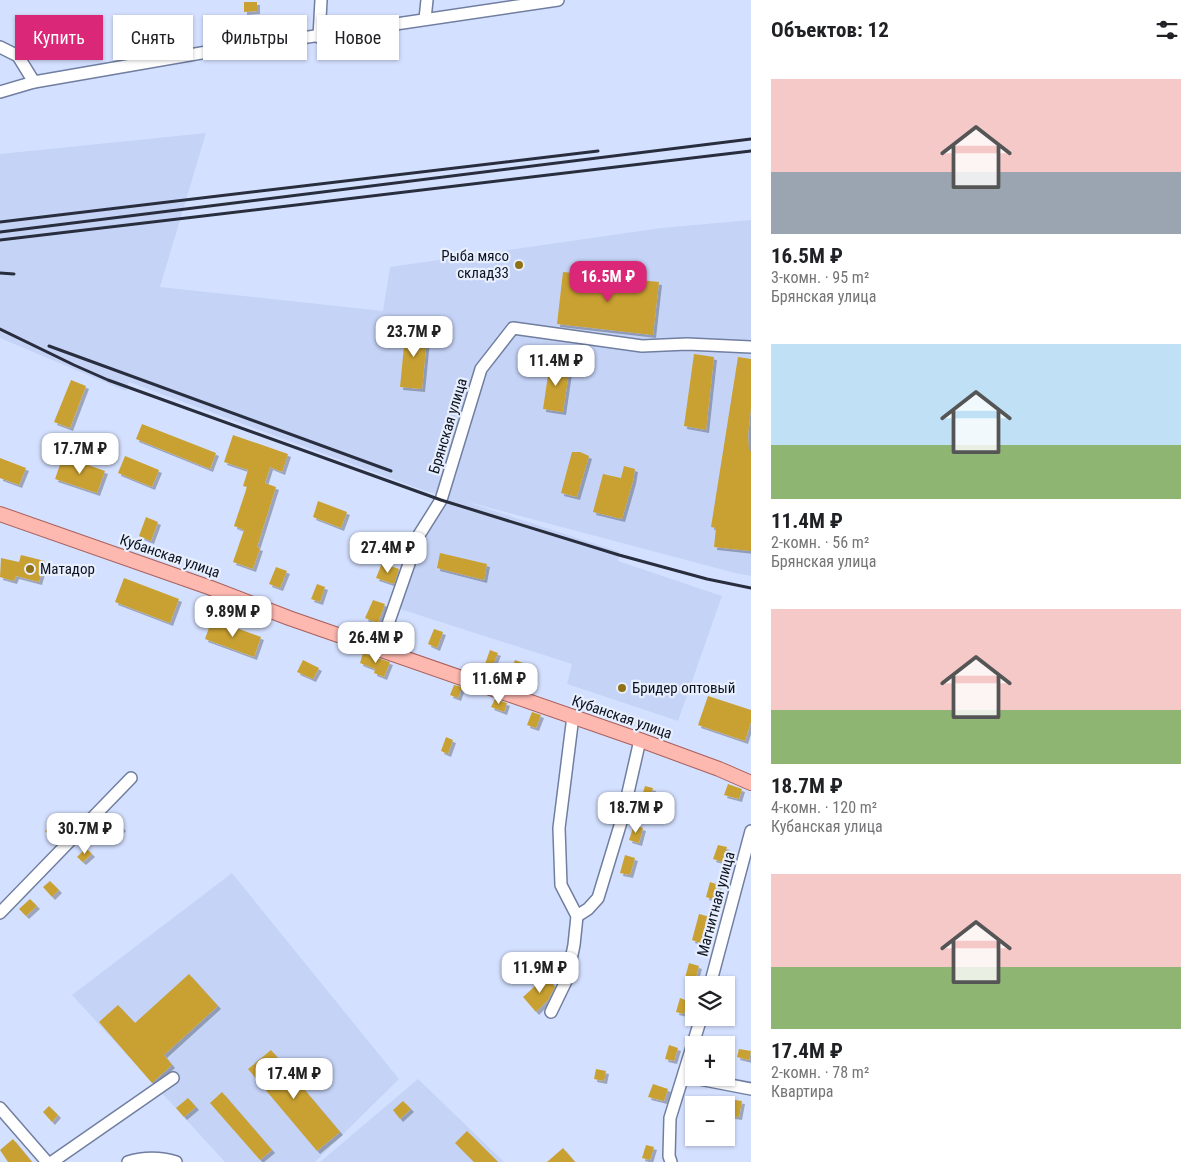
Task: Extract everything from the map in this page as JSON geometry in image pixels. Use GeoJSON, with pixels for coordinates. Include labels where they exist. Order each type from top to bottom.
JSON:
{"type":"FeatureCollection","features":[{"type":"Feature","properties":{"kind":"main road","name":"Кубанская улица"},"geometry":{"type":"LineString","coordinates":[[0,514],[211,588],[379,650],[719,768],[751,783]]}},
{"type":"Feature","properties":{"kind":"street"},"geometry":{"type":"LineString","coordinates":[[320,15],[321,0]]}},
{"type":"Feature","properties":{"kind":"street"},"geometry":{"type":"LineString","coordinates":[[425,19],[427,0]]}},
{"type":"Feature","properties":{"kind":"street"},"geometry":{"type":"LineString","coordinates":[[399,23],[520,3],[558,0]]}},
{"type":"Feature","properties":{"kind":"street"},"geometry":{"type":"LineString","coordinates":[[0,92],[34,82],[207,52],[317,37]]}},
{"type":"Feature","properties":{"kind":"street"},"geometry":{"type":"LineString","coordinates":[[0,47],[18,56],[34,82]]}},
{"type":"Feature","properties":{"kind":"street","name":"Брянская улица"},"geometry":{"type":"LineString","coordinates":[[379,650],[419,535],[441,500],[481,369],[513,328],[642,346],[687,344],[751,347]]}},
{"type":"Feature","properties":{"kind":"street"},"geometry":{"type":"LineString","coordinates":[[551,1012],[567,979],[574,945],[577,916],[561,885],[559,828],[573,716]]}},
{"type":"Feature","properties":{"kind":"street"},"geometry":{"type":"LineString","coordinates":[[577,916],[588,909],[598,898],[622,819],[640,740]]}},
{"type":"Feature","properties":{"kind":"street"},"geometry":{"type":"LineString","coordinates":[[0,913],[131,778]]}},
{"type":"Feature","properties":{"kind":"street","name":"Магнитная улица"},"geometry":{"type":"LineString","coordinates":[[712,976],[751,831]]}},
{"type":"Feature","properties":{"kind":"street"},"geometry":{"type":"LineString","coordinates":[[52,1162],[173,1078]]}},
{"type":"Feature","properties":{"kind":"street"},"geometry":{"type":"LineString","coordinates":[[671,1162],[669,1156],[670,1118],[686,1086]]}},
{"type":"Feature","properties":{"kind":"street"},"geometry":{"type":"LineString","coordinates":[[733,1086],[751,1090]]}},
{"type":"Feature","properties":{"kind":"street"},"geometry":{"type":"LineString","coordinates":[[0,1108],[47,1162]]}},
{"type":"Feature","properties":{"kind":"street"},"geometry":{"type":"LineString","coordinates":[[128,1162],[138,1158],[167,1159],[176,1162]]}},
{"type":"Feature","properties":{"kind":"shaded area"},"geometry":{"type":"Polygon","coordinates":[[[206,133],[160,287],[383,311],[390,267],[661,228],[751,220],[751,576],[464,501],[620,552],[618,561],[722,596],[678,721],[567,684],[572,664],[400,609],[440,495],[129,382],[126,391],[0,338],[0,154],[206,133]]]}},
{"type":"Feature","properties":{"kind":"shaded area"},"geometry":{"type":"Polygon","coordinates":[[[232,873],[399,1079],[315,1162],[225,1162],[72,995],[232,873]]]}},
{"type":"Feature","properties":{"kind":"shaded area"},"geometry":{"type":"Polygon","coordinates":[[[418,1079],[504,1162],[320,1162],[418,1079]]]}},
{"type":"Feature","properties":{"kind":"building"},"geometry":{"type":"Polygon","coordinates":[[[244,2],[257,2],[257,11],[244,12],[244,2]]]}},
{"type":"Feature","properties":{"kind":"building"},"geometry":{"type":"Polygon","coordinates":[[[563,272],[659,282],[653,335],[557,324],[563,272]]]}},
{"type":"Feature","properties":{"kind":"building"},"geometry":{"type":"Polygon","coordinates":[[[406,326],[428,328],[422,389],[400,387],[406,326]]]}},
{"type":"Feature","properties":{"kind":"building"},"geometry":{"type":"Polygon","coordinates":[[[694,354],[714,357],[706,430],[684,426],[694,354]]]}},
{"type":"Feature","properties":{"kind":"building"},"geometry":{"type":"Polygon","coordinates":[[[738,357],[751,359],[751,408],[748,435],[749,451],[751,451],[751,551],[714,547],[716,528],[711,527],[738,357]]]}},
{"type":"Feature","properties":{"kind":"building"},"geometry":{"type":"Polygon","coordinates":[[[550,362],[570,365],[563,412],[543,409],[550,362]]]}},
{"type":"Feature","properties":{"kind":"building"},"geometry":{"type":"Polygon","coordinates":[[[71,380],[86,386],[70,428],[54,422],[71,380]]]}},
{"type":"Feature","properties":{"kind":"building"},"geometry":{"type":"Polygon","coordinates":[[[142,424],[216,453],[210,469],[136,439],[142,424]]]}},
{"type":"Feature","properties":{"kind":"building"},"geometry":{"type":"Polygon","coordinates":[[[233,435],[288,454],[282,472],[270,467],[265,483],[276,487],[257,547],[260,548],[253,569],[233,562],[244,530],[234,526],[247,487],[243,486],[248,470],[224,462],[233,435]]]}},
{"type":"Feature","properties":{"kind":"building"},"geometry":{"type":"Polygon","coordinates":[[[572,452],[580,452],[589,456],[577,497],[561,493],[572,452]]]}},
{"type":"Feature","properties":{"kind":"building"},"geometry":{"type":"Polygon","coordinates":[[[63,456],[105,471],[97,493],[55,479],[63,456]]]}},
{"type":"Feature","properties":{"kind":"building"},"geometry":{"type":"Polygon","coordinates":[[[125,456],[159,470],[152,487],[118,473],[125,456]]]}},
{"type":"Feature","properties":{"kind":"building"},"geometry":{"type":"Polygon","coordinates":[[[0,458],[26,468],[19,485],[0,478],[0,458]]]}},
{"type":"Feature","properties":{"kind":"building"},"geometry":{"type":"Polygon","coordinates":[[[624,466],[635,469],[622,519],[593,512],[603,474],[621,478],[624,466]]]}},
{"type":"Feature","properties":{"kind":"building"},"geometry":{"type":"Polygon","coordinates":[[[318,501],[347,512],[341,528],[313,517],[318,501]]]}},
{"type":"Feature","properties":{"kind":"building"},"geometry":{"type":"Polygon","coordinates":[[[146,517],[158,522],[151,541],[139,536],[146,517]]]}},
{"type":"Feature","properties":{"kind":"building"},"geometry":{"type":"Polygon","coordinates":[[[440,553],[487,564],[484,580],[437,568],[440,553]]]}},
{"type":"Feature","properties":{"kind":"building","name":"Матадор"},"geometry":{"type":"Polygon","coordinates":[[[21,555],[45,561],[39,582],[16,576],[14,581],[0,577],[1,558],[19,562],[21,555]]]}},
{"type":"Feature","properties":{"kind":"building"},"geometry":{"type":"Polygon","coordinates":[[[382,563],[399,569],[394,584],[376,578],[382,563]]]}},
{"type":"Feature","properties":{"kind":"building"},"geometry":{"type":"Polygon","coordinates":[[[276,567],[287,571],[280,588],[269,584],[276,567]]]}},
{"type":"Feature","properties":{"kind":"building"},"geometry":{"type":"Polygon","coordinates":[[[124,578],[179,599],[170,623],[115,602],[124,578]]]}},
{"type":"Feature","properties":{"kind":"building"},"geometry":{"type":"Polygon","coordinates":[[[317,584],[325,587],[320,602],[311,599],[317,584]]]}},
{"type":"Feature","properties":{"kind":"building"},"geometry":{"type":"Polygon","coordinates":[[[373,600],[385,604],[378,623],[365,618],[373,600]]]}},
{"type":"Feature","properties":{"kind":"building"},"geometry":{"type":"Polygon","coordinates":[[[212,619],[261,637],[254,657],[205,639],[212,619]]]}},
{"type":"Feature","properties":{"kind":"building"},"geometry":{"type":"Polygon","coordinates":[[[434,629],[443,632],[437,648],[428,644],[434,629]]]}},
{"type":"Feature","properties":{"kind":"building"},"geometry":{"type":"Polygon","coordinates":[[[490,650],[498,653],[492,667],[485,664],[490,650]]]}},
{"type":"Feature","properties":{"kind":"building"},"geometry":{"type":"Polygon","coordinates":[[[363,653],[390,662],[384,677],[374,673],[375,669],[360,663],[363,653]]]}},
{"type":"Feature","properties":{"kind":"building"},"geometry":{"type":"Polygon","coordinates":[[[303,660],[319,668],[313,679],[297,672],[303,660]]]}},
{"type":"Feature","properties":{"kind":"building"},"geometry":{"type":"Polygon","coordinates":[[[515,660],[523,663],[518,678],[509,675],[515,660]]]}},
{"type":"Feature","properties":{"kind":"building"},"geometry":{"type":"Polygon","coordinates":[[[454,685],[462,687],[458,698],[450,695],[454,685]]]}},
{"type":"Feature","properties":{"kind":"building"},"geometry":{"type":"Polygon","coordinates":[[[708,696],[751,710],[751,722],[745,741],[698,725],[708,696]]]}},
{"type":"Feature","properties":{"kind":"building"},"geometry":{"type":"Polygon","coordinates":[[[495,699],[507,703],[504,712],[491,707],[495,699]]]}},
{"type":"Feature","properties":{"kind":"building"},"geometry":{"type":"Polygon","coordinates":[[[532,712],[541,715],[536,728],[527,725],[532,712]]]}},
{"type":"Feature","properties":{"kind":"building"},"geometry":{"type":"Polygon","coordinates":[[[446,737],[453,740],[448,754],[441,751],[446,737]]]}},
{"type":"Feature","properties":{"kind":"building"},"geometry":{"type":"Polygon","coordinates":[[[728,784],[742,789],[739,799],[724,795],[728,784]]]}},
{"type":"Feature","properties":{"kind":"building"},"geometry":{"type":"Polygon","coordinates":[[[645,786],[653,788],[649,801],[641,799],[645,786]]]}},
{"type":"Feature","properties":{"kind":"building"},"geometry":{"type":"Polygon","coordinates":[[[55,822],[62,829],[52,838],[45,831],[55,822]]]}},
{"type":"Feature","properties":{"kind":"building"},"geometry":{"type":"Polygon","coordinates":[[[117,822],[123,828],[111,840],[105,834],[117,822]]]}},
{"type":"Feature","properties":{"kind":"building"},"geometry":{"type":"Polygon","coordinates":[[[634,825],[643,828],[639,843],[629,840],[634,825]]]}},
{"type":"Feature","properties":{"kind":"building"},"geometry":{"type":"Polygon","coordinates":[[[718,845],[727,847],[723,862],[713,859],[718,845]]]}},
{"type":"Feature","properties":{"kind":"building"},"geometry":{"type":"Polygon","coordinates":[[[86,848],[92,854],[83,862],[77,857],[86,848]]]}},
{"type":"Feature","properties":{"kind":"building"},"geometry":{"type":"Polygon","coordinates":[[[625,855],[635,858],[630,875],[620,873],[625,855]]]}},
{"type":"Feature","properties":{"kind":"building"},"geometry":{"type":"Polygon","coordinates":[[[50,881],[59,890],[52,897],[43,887],[50,881]]]}},
{"type":"Feature","properties":{"kind":"building"},"geometry":{"type":"Polygon","coordinates":[[[710,882],[719,885],[715,900],[706,897],[710,882]]]}},
{"type":"Feature","properties":{"kind":"building"},"geometry":{"type":"Polygon","coordinates":[[[30,899],[37,906],[26,916],[19,909],[30,899]]]}},
{"type":"Feature","properties":{"kind":"building"},"geometry":{"type":"Polygon","coordinates":[[[699,914],[710,917],[703,944],[692,940],[699,914]]]}},
{"type":"Feature","properties":{"kind":"building"},"geometry":{"type":"Polygon","coordinates":[[[689,963],[699,966],[696,976],[686,976],[689,963]]]}},
{"type":"Feature","properties":{"kind":"building"},"geometry":{"type":"Polygon","coordinates":[[[189,974],[218,1006],[164,1055],[172,1065],[152,1083],[99,1022],[118,1005],[135,1023],[189,974]]]}},
{"type":"Feature","properties":{"kind":"building"},"geometry":{"type":"Polygon","coordinates":[[[546,976],[555,987],[548,1000],[536,1012],[523,997],[546,976]]]}},
{"type":"Feature","properties":{"kind":"building"},"geometry":{"type":"Polygon","coordinates":[[[680,998],[685,1000],[684,1014],[676,1012],[680,998]]]}},
{"type":"Feature","properties":{"kind":"building"},"geometry":{"type":"Polygon","coordinates":[[[669,1045],[678,1048],[674,1061],[665,1059],[669,1045]]]}},
{"type":"Feature","properties":{"kind":"building"},"geometry":{"type":"Polygon","coordinates":[[[739,1049],[751,1051],[749,1060],[737,1057],[739,1049]]]}},
{"type":"Feature","properties":{"kind":"building"},"geometry":{"type":"Polygon","coordinates":[[[271,1050],[340,1132],[317,1151],[248,1069],[271,1050]]]}},
{"type":"Feature","properties":{"kind":"building"},"geometry":{"type":"Polygon","coordinates":[[[596,1069],[606,1071],[604,1081],[594,1079],[596,1069]]]}},
{"type":"Feature","properties":{"kind":"building"},"geometry":{"type":"Polygon","coordinates":[[[653,1084],[668,1089],[664,1101],[648,1097],[653,1084]]]}},
{"type":"Feature","properties":{"kind":"building"},"geometry":{"type":"Polygon","coordinates":[[[222,1092],[272,1150],[260,1160],[210,1103],[222,1092]]]}},
{"type":"Feature","properties":{"kind":"building"},"geometry":{"type":"Polygon","coordinates":[[[188,1098],[196,1107],[184,1117],[176,1108],[188,1098]]]}},
{"type":"Feature","properties":{"kind":"building"},"geometry":{"type":"Polygon","coordinates":[[[735,1100],[742,1101],[739,1117],[735,1116],[735,1100]]]}},
{"type":"Feature","properties":{"kind":"building"},"geometry":{"type":"Polygon","coordinates":[[[403,1101],[411,1109],[400,1119],[393,1110],[403,1101]]]}},
{"type":"Feature","properties":{"kind":"building"},"geometry":{"type":"Polygon","coordinates":[[[49,1106],[58,1115],[52,1122],[43,1112],[49,1106]]]}},
{"type":"Feature","properties":{"kind":"building"},"geometry":{"type":"Polygon","coordinates":[[[467,1131],[498,1162],[474,1162],[455,1143],[467,1131]]]}},
{"type":"Feature","properties":{"kind":"building"},"geometry":{"type":"Polygon","coordinates":[[[13,1139],[32,1162],[8,1162],[0,1150],[13,1139]]]}},
{"type":"Feature","properties":{"kind":"building"},"geometry":{"type":"Polygon","coordinates":[[[646,1145],[654,1147],[650,1160],[642,1158],[646,1145]]]}},
{"type":"Feature","properties":{"kind":"building"},"geometry":{"type":"Polygon","coordinates":[[[563,1148],[575,1162],[547,1162],[563,1148]]]}},
{"type":"Feature","properties":{"kind":"railway"},"geometry":{"type":"LineString","coordinates":[[0,232],[751,139]]}},
{"type":"Feature","properties":{"kind":"railway"},"geometry":{"type":"LineString","coordinates":[[0,222],[598,151]]}},
{"type":"Feature","properties":{"kind":"railway"},"geometry":{"type":"LineString","coordinates":[[0,240],[751,151]]}},
{"type":"Feature","properties":{"kind":"railway"},"geometry":{"type":"LineString","coordinates":[[0,273],[14,274]]}},
{"type":"Feature","properties":{"kind":"railway"},"geometry":{"type":"LineString","coordinates":[[0,329],[108,380],[441,500],[619,555],[707,579],[751,588]]}},
{"type":"Feature","properties":{"kind":"railway"},"geometry":{"type":"LineString","coordinates":[[49,346],[391,471]]}},
{"type":"Feature","properties":{"kind":"place","name":"Рыба мясо склад33"},"geometry":{"type":"Point","coordinates":[519,265]}},
{"type":"Feature","properties":{"kind":"place","name":"Матадор"},"geometry":{"type":"Point","coordinates":[30,569]}},
{"type":"Feature","properties":{"kind":"place","name":"Бридер оптовый"},"geometry":{"type":"Point","coordinates":[622,688]}}]}
